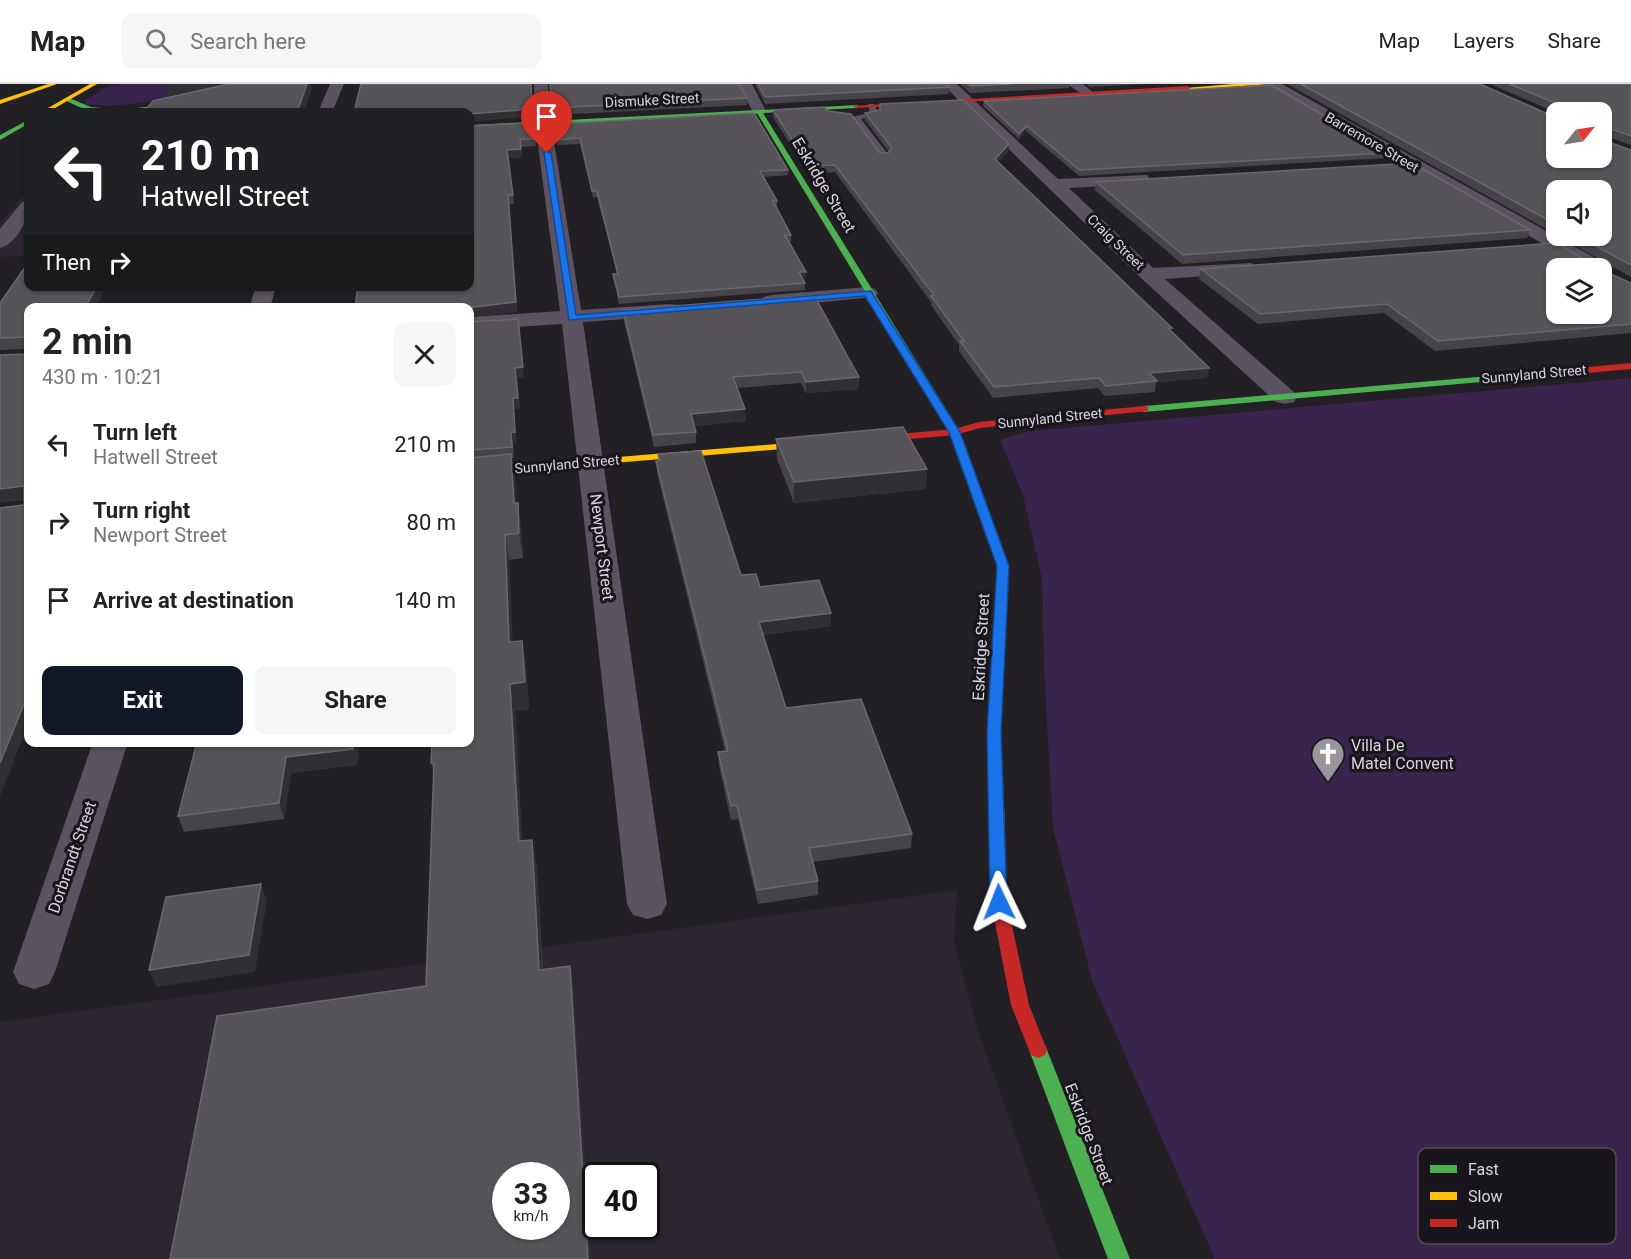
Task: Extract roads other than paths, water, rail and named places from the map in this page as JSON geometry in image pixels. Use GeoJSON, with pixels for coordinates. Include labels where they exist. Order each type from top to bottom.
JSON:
{"type":"FeatureCollection","features":[{"type":"Feature","properties":{"kind":"main road"},"geometry":{"type":"LineString","coordinates":[[1,102],[34,84]]}},
{"type":"Feature","properties":{"kind":"main road"},"geometry":{"type":"LineString","coordinates":[[1,102],[54,84]]}},
{"type":"Feature","properties":{"kind":"main road"},"geometry":{"type":"LineString","coordinates":[[51,108],[94,84]]}},
{"type":"Feature","properties":{"kind":"main road"},"geometry":{"type":"LineString","coordinates":[[162,108],[252,84]]}},
{"type":"Feature","properties":{"kind":"main road","name":"Dismuke Street"},"geometry":{"type":"LineString","coordinates":[[474,127],[1088,94],[1175,86],[1270,84]]}},
{"type":"Feature","properties":{"kind":"main road"},"geometry":{"type":"LineString","coordinates":[[67,99],[88,108]]}},
{"type":"Feature","properties":{"kind":"main road","name":"Eskridge Street"},"geometry":{"type":"LineString","coordinates":[[759,111],[868,293],[955,432],[1003,566],[994,733],[999,902],[1020,1005],[1119,1259]]}},
{"type":"Feature","properties":{"kind":"main road"},"geometry":{"type":"LineString","coordinates":[[0,130],[24,122]]}},
{"type":"Feature","properties":{"kind":"main road"},"geometry":{"type":"LineString","coordinates":[[3,145],[24,125]]}},
{"type":"Feature","properties":{"kind":"main road"},"geometry":{"type":"LineString","coordinates":[[3,145],[24,136]]}},
{"type":"Feature","properties":{"kind":"main road","name":"Sunnyland Street"},"geometry":{"type":"LineString","coordinates":[[474,472],[955,432],[979,425],[1631,366]]}},
{"type":"Feature","properties":{"kind":"street"},"geometry":{"type":"LineString","coordinates":[[327,108],[337,84]]}},
{"type":"Feature","properties":{"kind":"street","name":"Newport Street"},"geometry":{"type":"LineString","coordinates":[[541,84],[543,123],[572,318],[647,904]]}},
{"type":"Feature","properties":{"kind":"street","name":"Eskridge Street"},"geometry":{"type":"LineString","coordinates":[[745,84],[759,111]]}},
{"type":"Feature","properties":{"kind":"street","name":"Craig Street"},"geometry":{"type":"LineString","coordinates":[[949,84],[1057,184],[1148,274],[1286,397]]}},
{"type":"Feature","properties":{"kind":"street"},"geometry":{"type":"LineString","coordinates":[[1074,84],[1088,94]]}},
{"type":"Feature","properties":{"kind":"street","name":"Barremore Street"},"geometry":{"type":"LineString","coordinates":[[1270,84],[1546,240]]}},
{"type":"Feature","properties":{"kind":"street"},"geometry":{"type":"LineString","coordinates":[[1386,165],[1410,164]]}},
{"type":"Feature","properties":{"kind":"street"},"geometry":{"type":"LineString","coordinates":[[1057,184],[1163,178]]}},
{"type":"Feature","properties":{"kind":"street"},"geometry":{"type":"LineString","coordinates":[[0,242],[24,211]]}},
{"type":"Feature","properties":{"kind":"street"},"geometry":{"type":"LineString","coordinates":[[1519,246],[1546,244]]}},
{"type":"Feature","properties":{"kind":"street","name":"Barremore Street"},"geometry":{"type":"LineString","coordinates":[[1558,246],[1580,258]]}},
{"type":"Feature","properties":{"kind":"street"},"geometry":{"type":"LineString","coordinates":[[1148,274],[1268,265]]}},
{"type":"Feature","properties":{"kind":"street"},"geometry":{"type":"LineString","coordinates":[[750,303],[868,293]]}},
{"type":"Feature","properties":{"kind":"street"},"geometry":{"type":"LineString","coordinates":[[474,324],[690,308]]}},
{"type":"Feature","properties":{"kind":"street","name":"Dorbrandt Street"},"geometry":{"type":"LineString","coordinates":[[34,972],[109,747]]}},
{"type":"Feature","properties":{"kind":"lane"},"geometry":{"type":"LineString","coordinates":[[825,108],[831,114],[855,117],[875,115],[871,106]]}},
{"type":"Feature","properties":{"kind":"lane"},"geometry":{"type":"LineString","coordinates":[[855,117],[885,157]]}},
{"type":"Feature","properties":{"kind":"place","name":"Villa De Matel Convent"},"geometry":{"type":"Point","coordinates":[1328,783]}}]}
